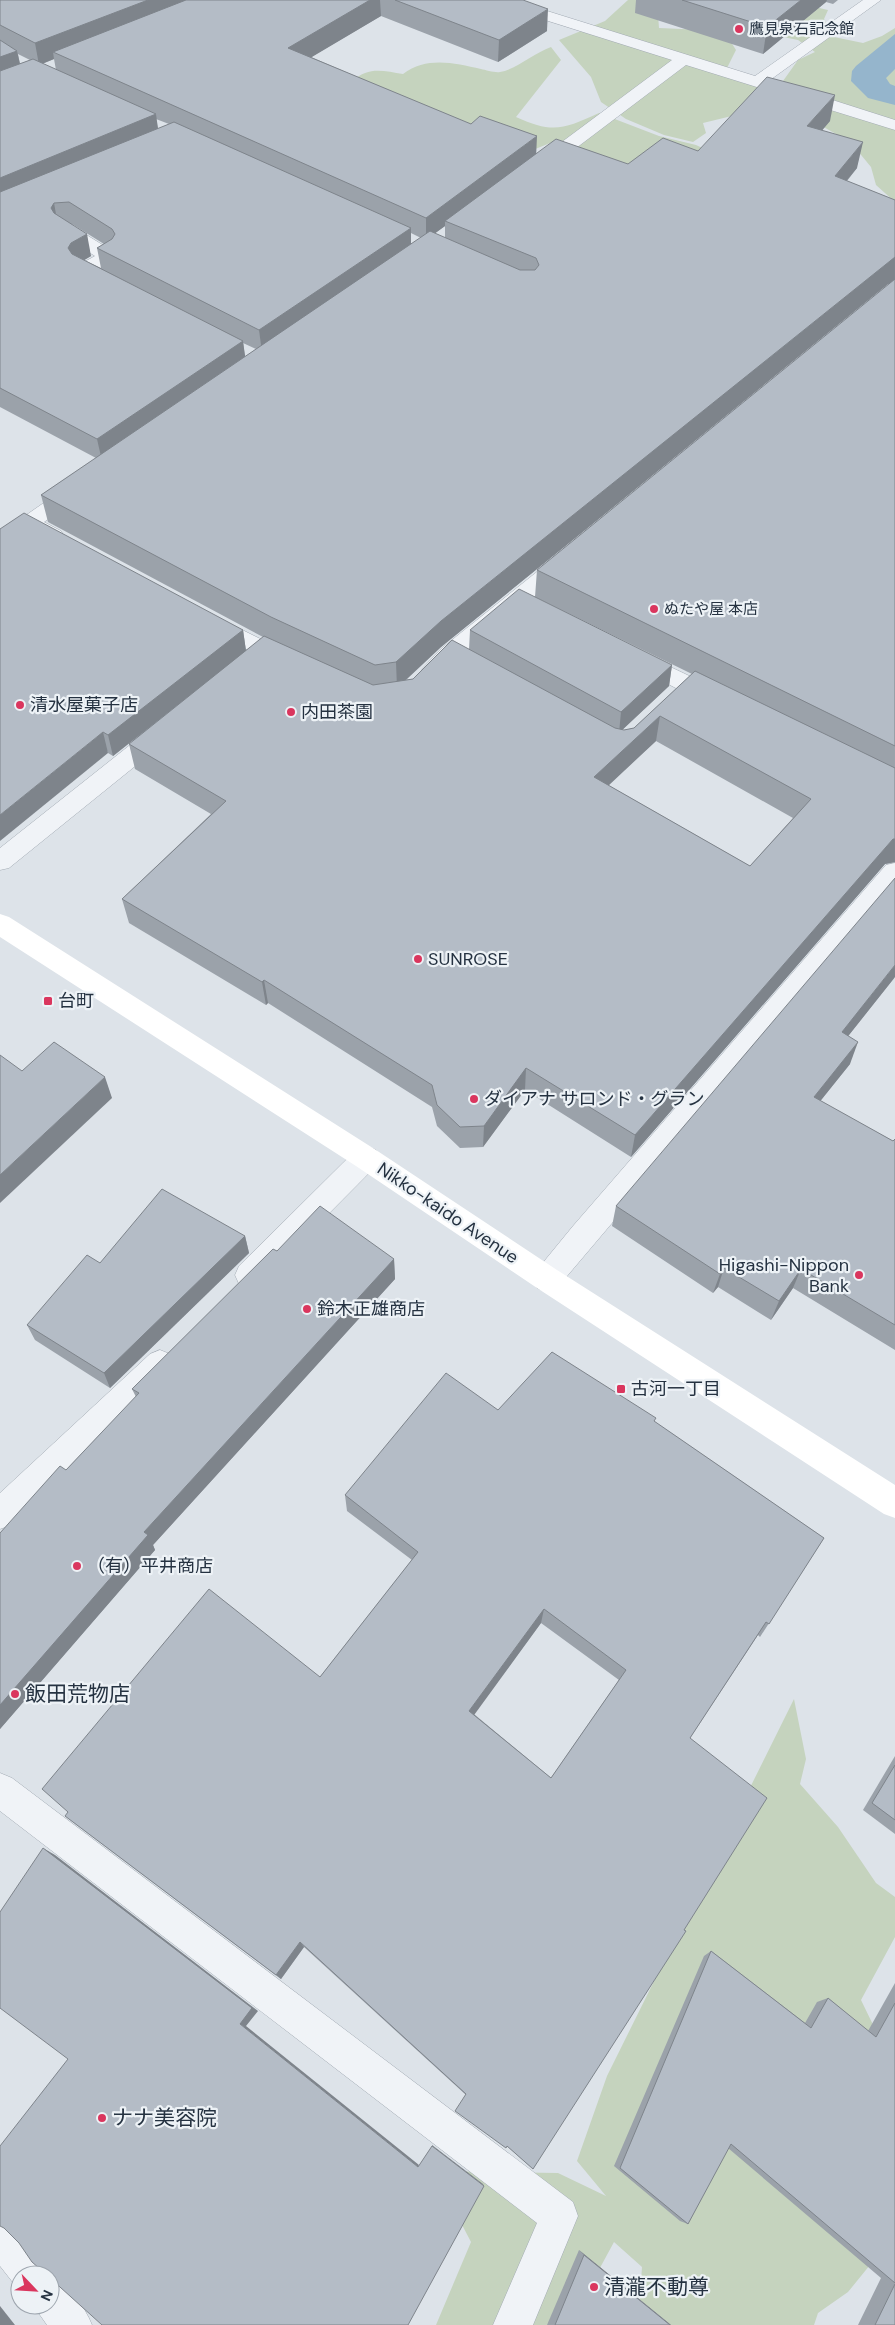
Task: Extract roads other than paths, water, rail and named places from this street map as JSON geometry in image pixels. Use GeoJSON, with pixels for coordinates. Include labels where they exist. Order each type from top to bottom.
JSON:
{"type":"FeatureCollection","features":[{"type":"Feature","properties":{"kind":"main road","name":"Nikko-kaido Avenue"},"geometry":{"type":"LineString","coordinates":[[0,924],[366,1158],[547,1280],[895,1503]]}},
{"type":"Feature","properties":{"kind":"street"},"geometry":{"type":"LineString","coordinates":[[496,0],[895,125]]}},
{"type":"Feature","properties":{"kind":"street"},"geometry":{"type":"LineString","coordinates":[[757,82],[873,0]]}},
{"type":"Feature","properties":{"kind":"street"},"geometry":{"type":"LineString","coordinates":[[524,178],[684,60]]}},
{"type":"Feature","properties":{"kind":"street"},"geometry":{"type":"LineString","coordinates":[[66,230],[108,256],[83,270],[117,288]]}},
{"type":"Feature","properties":{"kind":"street"},"geometry":{"type":"LineString","coordinates":[[72,547],[22,528],[93,478]]}},
{"type":"Feature","properties":{"kind":"street"},"geometry":{"type":"LineString","coordinates":[[417,684],[458,658],[525,603],[579,548]]}},
{"type":"Feature","properties":{"kind":"street"},"geometry":{"type":"LineString","coordinates":[[195,613],[257,656],[307,670]]}},
{"type":"Feature","properties":{"kind":"street"},"geometry":{"type":"LineString","coordinates":[[619,650],[681,691],[739,710]]}},
{"type":"Feature","properties":{"kind":"street"},"geometry":{"type":"LineString","coordinates":[[0,861],[180,718]]}},
{"type":"Feature","properties":{"kind":"street"},"geometry":{"type":"LineString","coordinates":[[547,1280],[583,1235],[895,872]]}},
{"type":"Feature","properties":{"kind":"street"},"geometry":{"type":"LineString","coordinates":[[234,1290],[366,1158]]}},
{"type":"Feature","properties":{"kind":"street"},"geometry":{"type":"LineString","coordinates":[[0,1514],[177,1347]]}},
{"type":"Feature","properties":{"kind":"street"},"geometry":{"type":"LineString","coordinates":[[0,1790],[559,2216],[513,2325]]}},
{"type":"Feature","properties":{"kind":"street"},"geometry":{"type":"LineString","coordinates":[[0,2235],[24,2265]]}},
{"type":"Feature","properties":{"kind":"street"},"geometry":{"type":"LineString","coordinates":[[60,2310],[72,2325]]}},
{"type":"Feature","properties":{"kind":"water"},"geometry":{"type":"Polygon","coordinates":[[[895,34],[895,69],[886,78],[890,84],[895,86],[895,105],[868,98],[851,81],[852,71],[856,66],[895,34]]]}},
{"type":"Feature","properties":{"kind":"place","name":"鷹見泉石記念館"},"geometry":{"type":"Point","coordinates":[739,29]}},
{"type":"Feature","properties":{"kind":"place","name":"ぬたや屋 本店"},"geometry":{"type":"Point","coordinates":[654,609]}},
{"type":"Feature","properties":{"kind":"place","name":"清水屋菓子店"},"geometry":{"type":"Point","coordinates":[20,705]}},
{"type":"Feature","properties":{"kind":"place","name":"内田茶園"},"geometry":{"type":"Point","coordinates":[291,712]}},
{"type":"Feature","properties":{"kind":"place","name":"SUNROSE"},"geometry":{"type":"Point","coordinates":[418,959]}},
{"type":"Feature","properties":{"kind":"place","name":"台町"},"geometry":{"type":"Point","coordinates":[48,1001]}},
{"type":"Feature","properties":{"kind":"place","name":"ダイアナ サロンド・グラン"},"geometry":{"type":"Point","coordinates":[474,1099]}},
{"type":"Feature","properties":{"kind":"place","name":"Higashi-Nippon Bank"},"geometry":{"type":"Point","coordinates":[859,1275]}},
{"type":"Feature","properties":{"kind":"place","name":"鈴木正雄商店"},"geometry":{"type":"Point","coordinates":[307,1309]}},
{"type":"Feature","properties":{"kind":"place","name":"古河一丁目"},"geometry":{"type":"Point","coordinates":[621,1389]}},
{"type":"Feature","properties":{"kind":"place","name":"（有）平井商店"},"geometry":{"type":"Point","coordinates":[77,1566]}},
{"type":"Feature","properties":{"kind":"place","name":"飯田荒物店"},"geometry":{"type":"Point","coordinates":[15,1694]}},
{"type":"Feature","properties":{"kind":"place","name":"ナナ美容院"},"geometry":{"type":"Point","coordinates":[102,2118]}},
{"type":"Feature","properties":{"kind":"place","name":"清瀧不動尊"},"geometry":{"type":"Point","coordinates":[594,2287]}}]}
